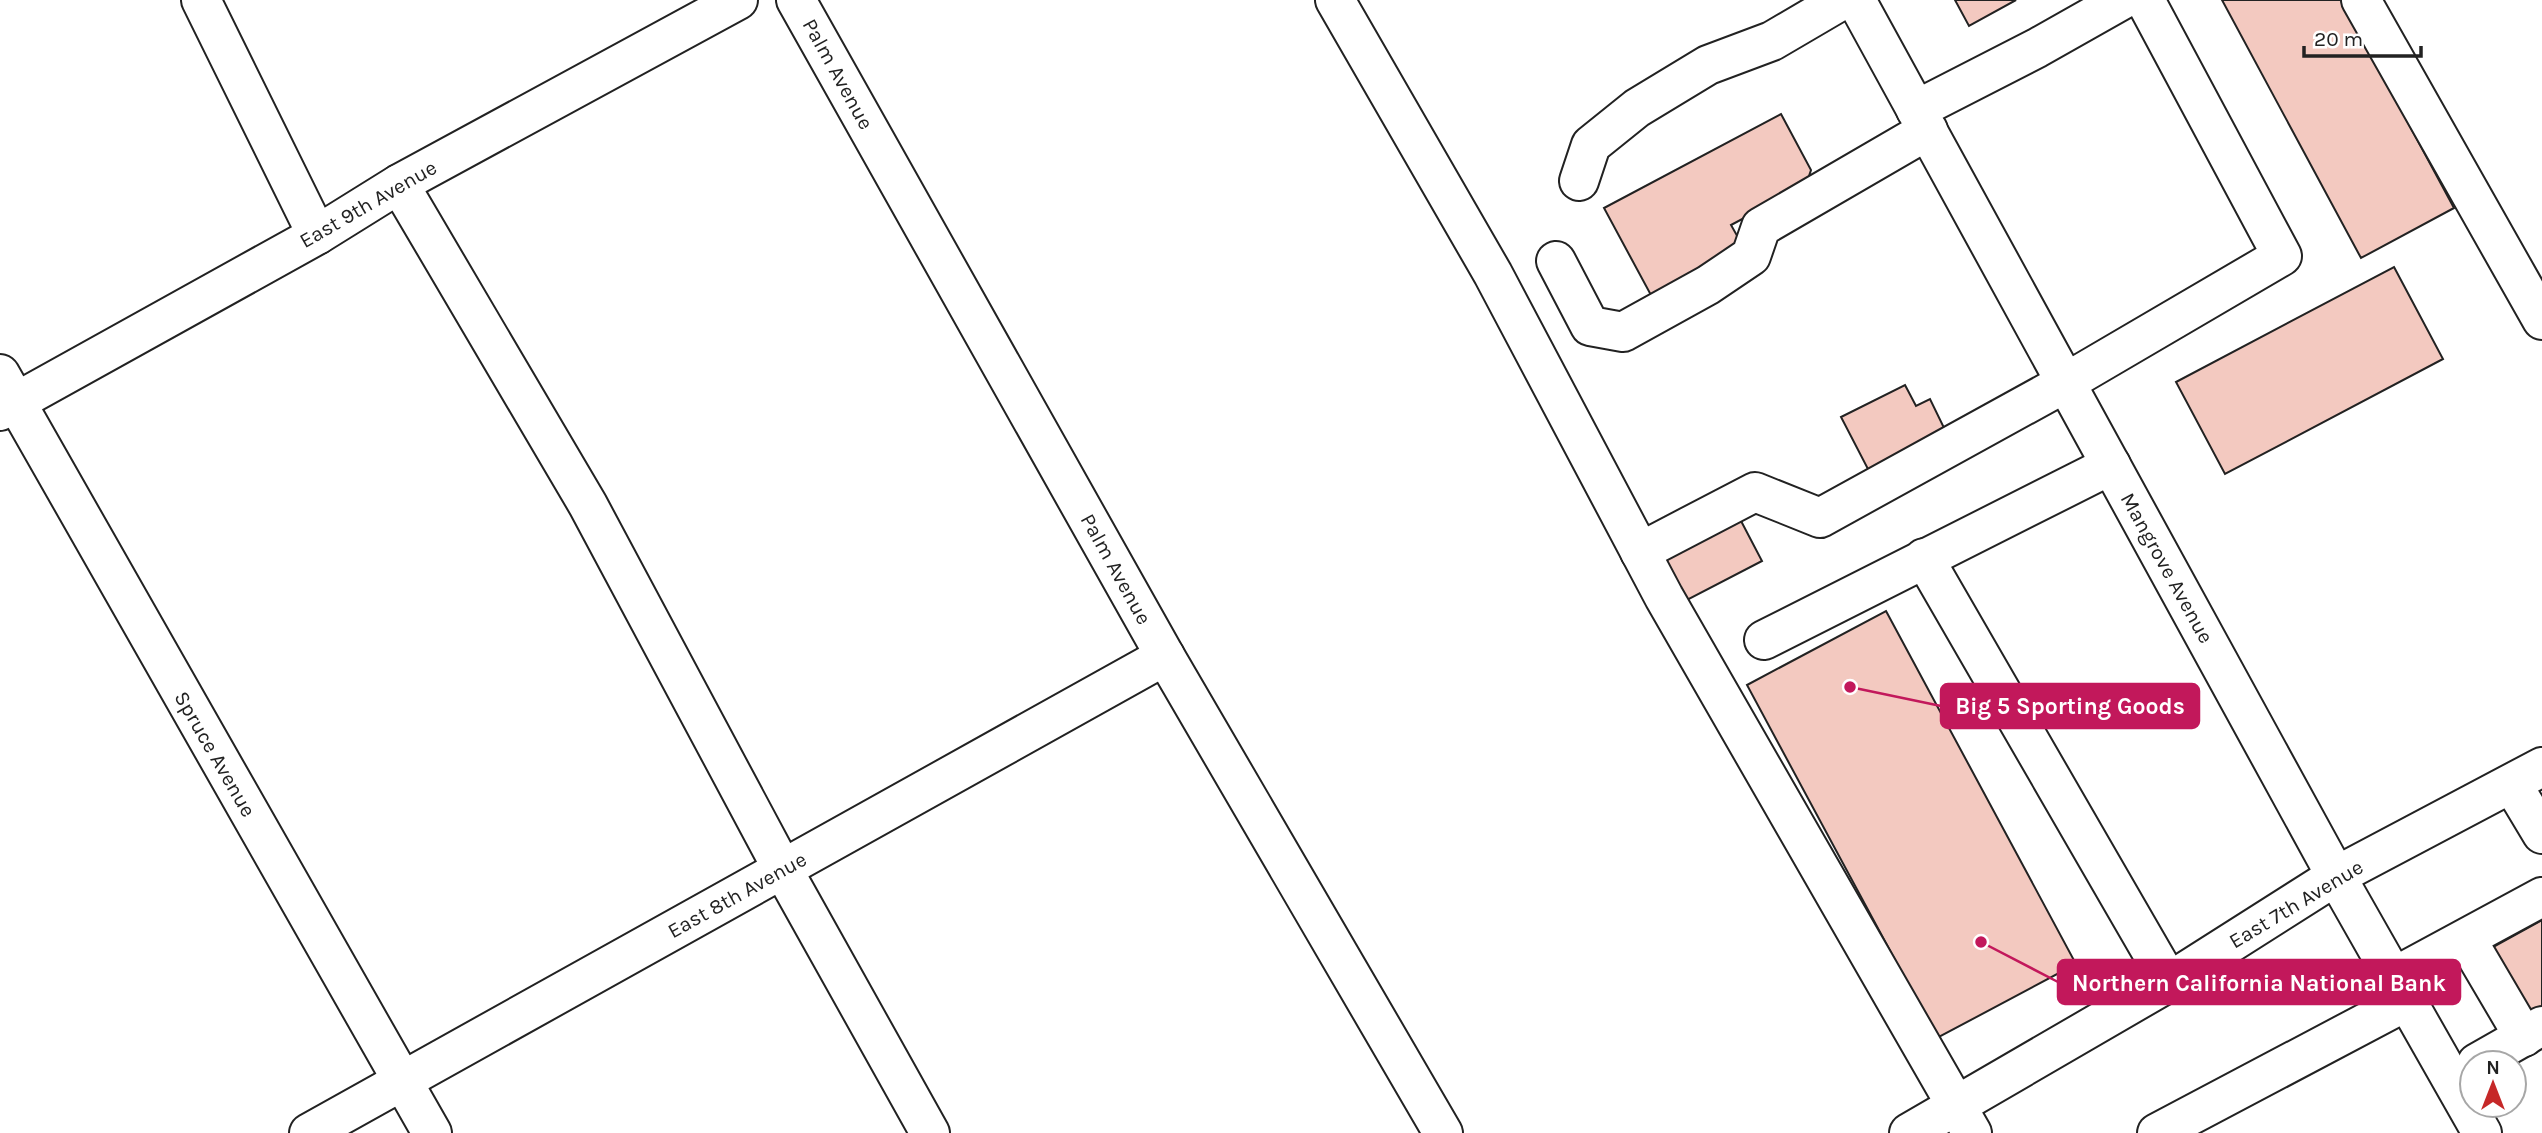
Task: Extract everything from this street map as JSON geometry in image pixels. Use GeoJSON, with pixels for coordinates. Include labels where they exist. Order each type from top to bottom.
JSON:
{"type":"FeatureCollection","features":[{"type":"Feature","properties":{"kind":"street"},"geometry":{"type":"LineString","coordinates":[[201,0],[317,235]]}},
{"type":"Feature","properties":{"kind":"street","name":"East 9th Avenue"},"geometry":{"type":"LineString","coordinates":[[5,396],[317,235],[399,184],[738,0]]}},
{"type":"Feature","properties":{"kind":"street","name":"Palm Avenue"},"geometry":{"type":"LineString","coordinates":[[796,0],[1166,656],[1443,1133]]}},
{"type":"Feature","properties":{"kind":"street"},"geometry":{"type":"LineString","coordinates":[[1335,0],[1493,274],[1640,552],[1833,896],[1964,1119]]}},
{"type":"Feature","properties":{"kind":"street"},"geometry":{"type":"LineString","coordinates":[[1579,181],[1591,145],[1637,108],[1708,65],[1772,41],[1842,0]]}},
{"type":"Feature","properties":{"kind":"street","name":"Mangrove Avenue"},"geometry":{"type":"LineString","coordinates":[[1856,0],[2400,989],[2458,1059]]}},
{"type":"Feature","properties":{"kind":"street"},"geometry":{"type":"LineString","coordinates":[[1556,261],[1590,326],[1623,332],[1708,285],[1751,256],[1760,227],[1922,120],[2122,0]]}},
{"type":"Feature","properties":{"kind":"street"},"geometry":{"type":"LineString","coordinates":[[1640,552],[1755,492],[1821,517],[2065,383],[2282,256],[2145,0]]}},
{"type":"Feature","properties":{"kind":"street"},"geometry":{"type":"LineString","coordinates":[[2361,0],[2542,320]]}},
{"type":"Feature","properties":{"kind":"street"},"geometry":{"type":"LineString","coordinates":[[399,184],[588,505],[783,870],[930,1133]]}},
{"type":"Feature","properties":{"kind":"street","name":"Spruce Avenue"},"geometry":{"type":"LineString","coordinates":[[5,396],[432,1133]]}},
{"type":"Feature","properties":{"kind":"street"},"geometry":{"type":"LineString","coordinates":[[1764,640],[2111,464]]}},
{"type":"Feature","properties":{"kind":"street"},"geometry":{"type":"LineString","coordinates":[[1924,558],[2169,982]]}},
{"type":"Feature","properties":{"kind":"street","name":"East 8th Avenue"},"geometry":{"type":"LineString","coordinates":[[309,1133],[1166,656]]}},
{"type":"Feature","properties":{"kind":"street"},"geometry":{"type":"LineString","coordinates":[[2527,776],[2542,834]]}},
{"type":"Feature","properties":{"kind":"street","name":"East 7th Avenue"},"geometry":{"type":"LineString","coordinates":[[1909,1133],[1964,1119],[2169,982],[2336,876],[2527,776]]}},
{"type":"Feature","properties":{"kind":"street"},"geometry":{"type":"LineString","coordinates":[[2157,1133],[2400,989],[2468,940],[2542,897]]}},
{"type":"Feature","properties":{"kind":"street"},"geometry":{"type":"LineString","coordinates":[[2468,940],[2533,1032],[2502,1049]]}},
{"type":"Feature","properties":{"kind":"building"},"geometry":{"type":"Polygon","coordinates":[[[1955,0],[2016,0],[1969,26],[1955,0]]]}},
{"type":"Feature","properties":{"kind":"building"},"geometry":{"type":"Polygon","coordinates":[[[2222,0],[2342,0],[2454,208],[2361,258],[2222,0]]]}},
{"type":"Feature","properties":{"kind":"building"},"geometry":{"type":"Polygon","coordinates":[[[1781,114],[1811,170],[1806,185],[1731,225],[1744,248],[1652,297],[1604,208],[1781,114]]]}},
{"type":"Feature","properties":{"kind":"building"},"geometry":{"type":"Polygon","coordinates":[[[2394,267],[2443,359],[2225,474],[2176,382],[2394,267]]]}},
{"type":"Feature","properties":{"kind":"building"},"geometry":{"type":"Polygon","coordinates":[[[1905,385],[1916,406],[1930,399],[1947,434],[1870,473],[1841,417],[1905,385]]]}},
{"type":"Feature","properties":{"kind":"building"},"geometry":{"type":"Polygon","coordinates":[[[1740,519],[1762,561],[1687,600],[1665,559],[1740,519]]]}},
{"type":"Feature","properties":{"kind":"building"},"geometry":{"type":"Polygon","coordinates":[[[1886,611],[2076,964],[1937,1038],[1747,685],[1886,611]]]}},
{"type":"Feature","properties":{"kind":"building"},"geometry":{"type":"Polygon","coordinates":[[[2542,920],[2542,1015],[2534,1019],[2493,947],[2542,920]]]}},
{"type":"Feature","properties":{"kind":"place","name":"Big 5 Sporting Goods"},"geometry":{"type":"Point","coordinates":[1850,687]}},
{"type":"Feature","properties":{"kind":"place","name":"Northern California National Bank"},"geometry":{"type":"Point","coordinates":[1981,942]}}]}
